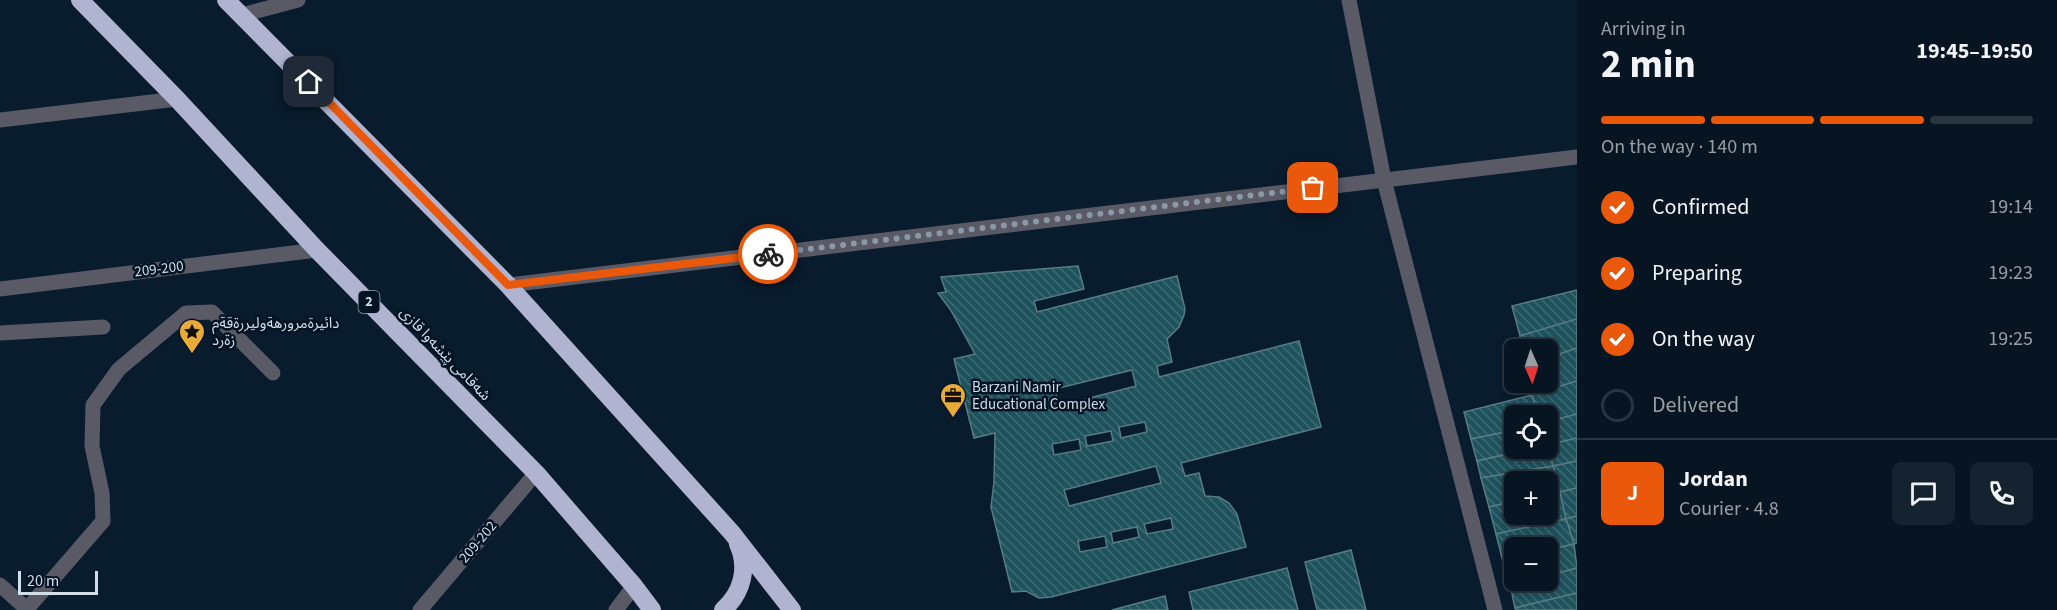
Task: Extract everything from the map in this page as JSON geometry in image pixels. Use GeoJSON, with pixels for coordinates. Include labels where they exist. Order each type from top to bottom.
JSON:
{"type":"FeatureCollection","features":[{"type":"Feature","properties":{"kind":"highway","name":"شەقامی پێشەوا قازی"},"geometry":{"type":"LineString","coordinates":[[80,0],[177,99],[317,250],[536,473],[651,607]]}},
{"type":"Feature","properties":{"kind":"highway"},"geometry":{"type":"LineString","coordinates":[[226,0],[508,285],[732,533],[792,610]]}},
{"type":"Feature","properties":{"kind":"highway"},"geometry":{"type":"LineString","coordinates":[[723,610],[737,593],[743,576],[743,558],[732,533]]}},
{"type":"Feature","properties":{"kind":"street"},"geometry":{"type":"LineString","coordinates":[[242,15],[298,0]]}},
{"type":"Feature","properties":{"kind":"street"},"geometry":{"type":"LineString","coordinates":[[1349,0],[1384,180],[1495,610]]}},
{"type":"Feature","properties":{"kind":"street"},"geometry":{"type":"LineString","coordinates":[[0,120],[177,99]]}},
{"type":"Feature","properties":{"kind":"street"},"geometry":{"type":"LineString","coordinates":[[508,285],[1577,158]]}},
{"type":"Feature","properties":{"kind":"street","name":"209-200"},"geometry":{"type":"LineString","coordinates":[[0,289],[317,250]]}},
{"type":"Feature","properties":{"kind":"street"},"geometry":{"type":"LineString","coordinates":[[0,585],[28,610],[103,521],[102,493],[92,446],[93,405],[119,369],[186,313],[212,312],[273,373]]}},
{"type":"Feature","properties":{"kind":"street"},"geometry":{"type":"LineString","coordinates":[[0,333],[103,327]]}},
{"type":"Feature","properties":{"kind":"street","name":"209-202"},"geometry":{"type":"LineString","coordinates":[[420,610],[536,473]]}},
{"type":"Feature","properties":{"kind":"street"},"geometry":{"type":"LineString","coordinates":[[616,610],[634,586]]}},
{"type":"Feature","properties":{"kind":"building"},"geometry":{"type":"Polygon","coordinates":[[[1078,266],[1084,289],[1034,301],[1037,312],[1177,276],[1185,309],[1184,315],[1179,327],[1167,339],[1172,362],[1157,366],[1159,377],[1299,341],[1321,427],[1181,463],[1185,476],[1199,473],[1205,496],[1219,497],[1229,503],[1237,514],[1246,547],[1051,597],[1039,598],[1026,591],[1012,592],[991,507],[995,433],[974,438],[954,359],[975,354],[950,309],[938,293],[946,292],[941,277],[1078,266]],[[1132,370],[1055,389],[1059,406],[1136,386],[1132,370]],[[1145,422],[1119,427],[1121,438],[1147,432],[1145,422]],[[1111,431],[1085,436],[1087,446],[1113,441],[1111,431]],[[1079,439],[1052,444],[1054,455],[1081,450],[1079,439]],[[1156,466],[1064,490],[1069,506],[1161,483],[1156,466]],[[1171,518],[1144,524],[1147,534],[1173,529],[1171,518]],[[1137,527],[1111,532],[1113,543],[1139,537],[1137,527]],[[1105,536],[1078,541],[1080,552],[1107,547],[1105,536]]]}},
{"type":"Feature","properties":{"kind":"building"},"geometry":{"type":"Polygon","coordinates":[[[1577,290],[1577,319],[1520,336],[1512,306],[1577,290]]]}},
{"type":"Feature","properties":{"kind":"building"},"geometry":{"type":"Polygon","coordinates":[[[1577,319],[1577,348],[1558,355],[1558,339],[1520,339],[1520,336],[1577,319]]]}},
{"type":"Feature","properties":{"kind":"building"},"geometry":{"type":"Polygon","coordinates":[[[1577,348],[1577,381],[1558,387],[1558,355],[1577,348]]]}},
{"type":"Feature","properties":{"kind":"building"},"geometry":{"type":"Polygon","coordinates":[[[1577,381],[1577,414],[1558,419],[1558,405],[1535,405],[1532,395],[1558,393],[1558,387],[1577,381]]]}},
{"type":"Feature","properties":{"kind":"building"},"geometry":{"type":"Polygon","coordinates":[[[1532,395],[1535,405],[1504,405],[1504,432],[1471,439],[1464,412],[1532,395]]]}},
{"type":"Feature","properties":{"kind":"building"},"geometry":{"type":"Polygon","coordinates":[[[1577,414],[1577,438],[1558,443],[1558,419],[1577,414]]]}},
{"type":"Feature","properties":{"kind":"building"},"geometry":{"type":"Polygon","coordinates":[[[1504,432],[1504,455],[1477,461],[1471,439],[1504,432]]]}},
{"type":"Feature","properties":{"kind":"building"},"geometry":{"type":"Polygon","coordinates":[[[1577,438],[1577,461],[1553,466],[1551,459],[1558,459],[1558,443],[1577,438]]]}},
{"type":"Feature","properties":{"kind":"building"},"geometry":{"type":"Polygon","coordinates":[[[1504,455],[1504,459],[1551,459],[1553,466],[1523,471],[1504,471],[1504,474],[1481,478],[1477,461],[1504,455]]]}},
{"type":"Feature","properties":{"kind":"building"},"geometry":{"type":"Polygon","coordinates":[[[1577,461],[1577,488],[1560,492],[1558,471],[1554,471],[1553,466],[1577,461]]]}},
{"type":"Feature","properties":{"kind":"building"},"geometry":{"type":"Polygon","coordinates":[[[1553,466],[1554,471],[1523,471],[1553,466]]]}},
{"type":"Feature","properties":{"kind":"building"},"geometry":{"type":"Polygon","coordinates":[[[1504,474],[1504,504],[1489,507],[1481,478],[1504,474]]]}},
{"type":"Feature","properties":{"kind":"building"},"geometry":{"type":"Polygon","coordinates":[[[1577,488],[1577,516],[1566,519],[1560,492],[1577,488]]]}},
{"type":"Feature","properties":{"kind":"building"},"geometry":{"type":"Polygon","coordinates":[[[1558,492],[1560,492],[1566,519],[1558,521],[1558,492]]]}},
{"type":"Feature","properties":{"kind":"building"},"geometry":{"type":"Polygon","coordinates":[[[1504,504],[1504,525],[1538,525],[1496,534],[1489,507],[1504,504]]]}},
{"type":"Feature","properties":{"kind":"building"},"geometry":{"type":"Polygon","coordinates":[[[1577,516],[1577,543],[1574,544],[1566,519],[1577,516]]]}},
{"type":"Feature","properties":{"kind":"building"},"geometry":{"type":"Polygon","coordinates":[[[1566,519],[1574,544],[1558,548],[1558,537],[1504,537],[1503,562],[1496,534],[1538,525],[1558,525],[1558,521],[1566,519]]]}},
{"type":"Feature","properties":{"kind":"building"},"geometry":{"type":"Polygon","coordinates":[[[1574,544],[1577,568],[1558,573],[1558,548],[1574,544]]]}},
{"type":"Feature","properties":{"kind":"building"},"geometry":{"type":"Polygon","coordinates":[[[1351,550],[1366,610],[1317,610],[1305,562],[1351,550]]]}},
{"type":"Feature","properties":{"kind":"building"},"geometry":{"type":"Polygon","coordinates":[[[1287,568],[1298,610],[1193,610],[1189,592],[1287,568]]]}},
{"type":"Feature","properties":{"kind":"building"},"geometry":{"type":"Polygon","coordinates":[[[1577,568],[1577,593],[1515,608],[1511,591],[1558,591],[1558,573],[1577,568]]]}},
{"type":"Feature","properties":{"kind":"building"},"geometry":{"type":"Polygon","coordinates":[[[1577,593],[1577,610],[1516,610],[1515,608],[1577,593]]]}},
{"type":"Feature","properties":{"kind":"building"},"geometry":{"type":"Polygon","coordinates":[[[1165,596],[1168,610],[1112,610],[1165,596]]]}},
{"type":"Feature","properties":{"kind":"way so far"},"geometry":{"type":"LineString","coordinates":[[768,254],[1313,188]]}},
{"type":"Feature","properties":{"kind":"place","name":"دائيرةمرورهةوليررةقةم زةرد"},"geometry":{"type":"Point","coordinates":[192,355]}},
{"type":"Feature","properties":{"kind":"place","name":"Barzani Namir Educational Complex"},"geometry":{"type":"Point","coordinates":[953,419]}},
{"type":"Feature","properties":{"kind":"route"},"geometry":{"type":"LineString","coordinates":[[309,82],[508,285],[768,254]]}}]}
